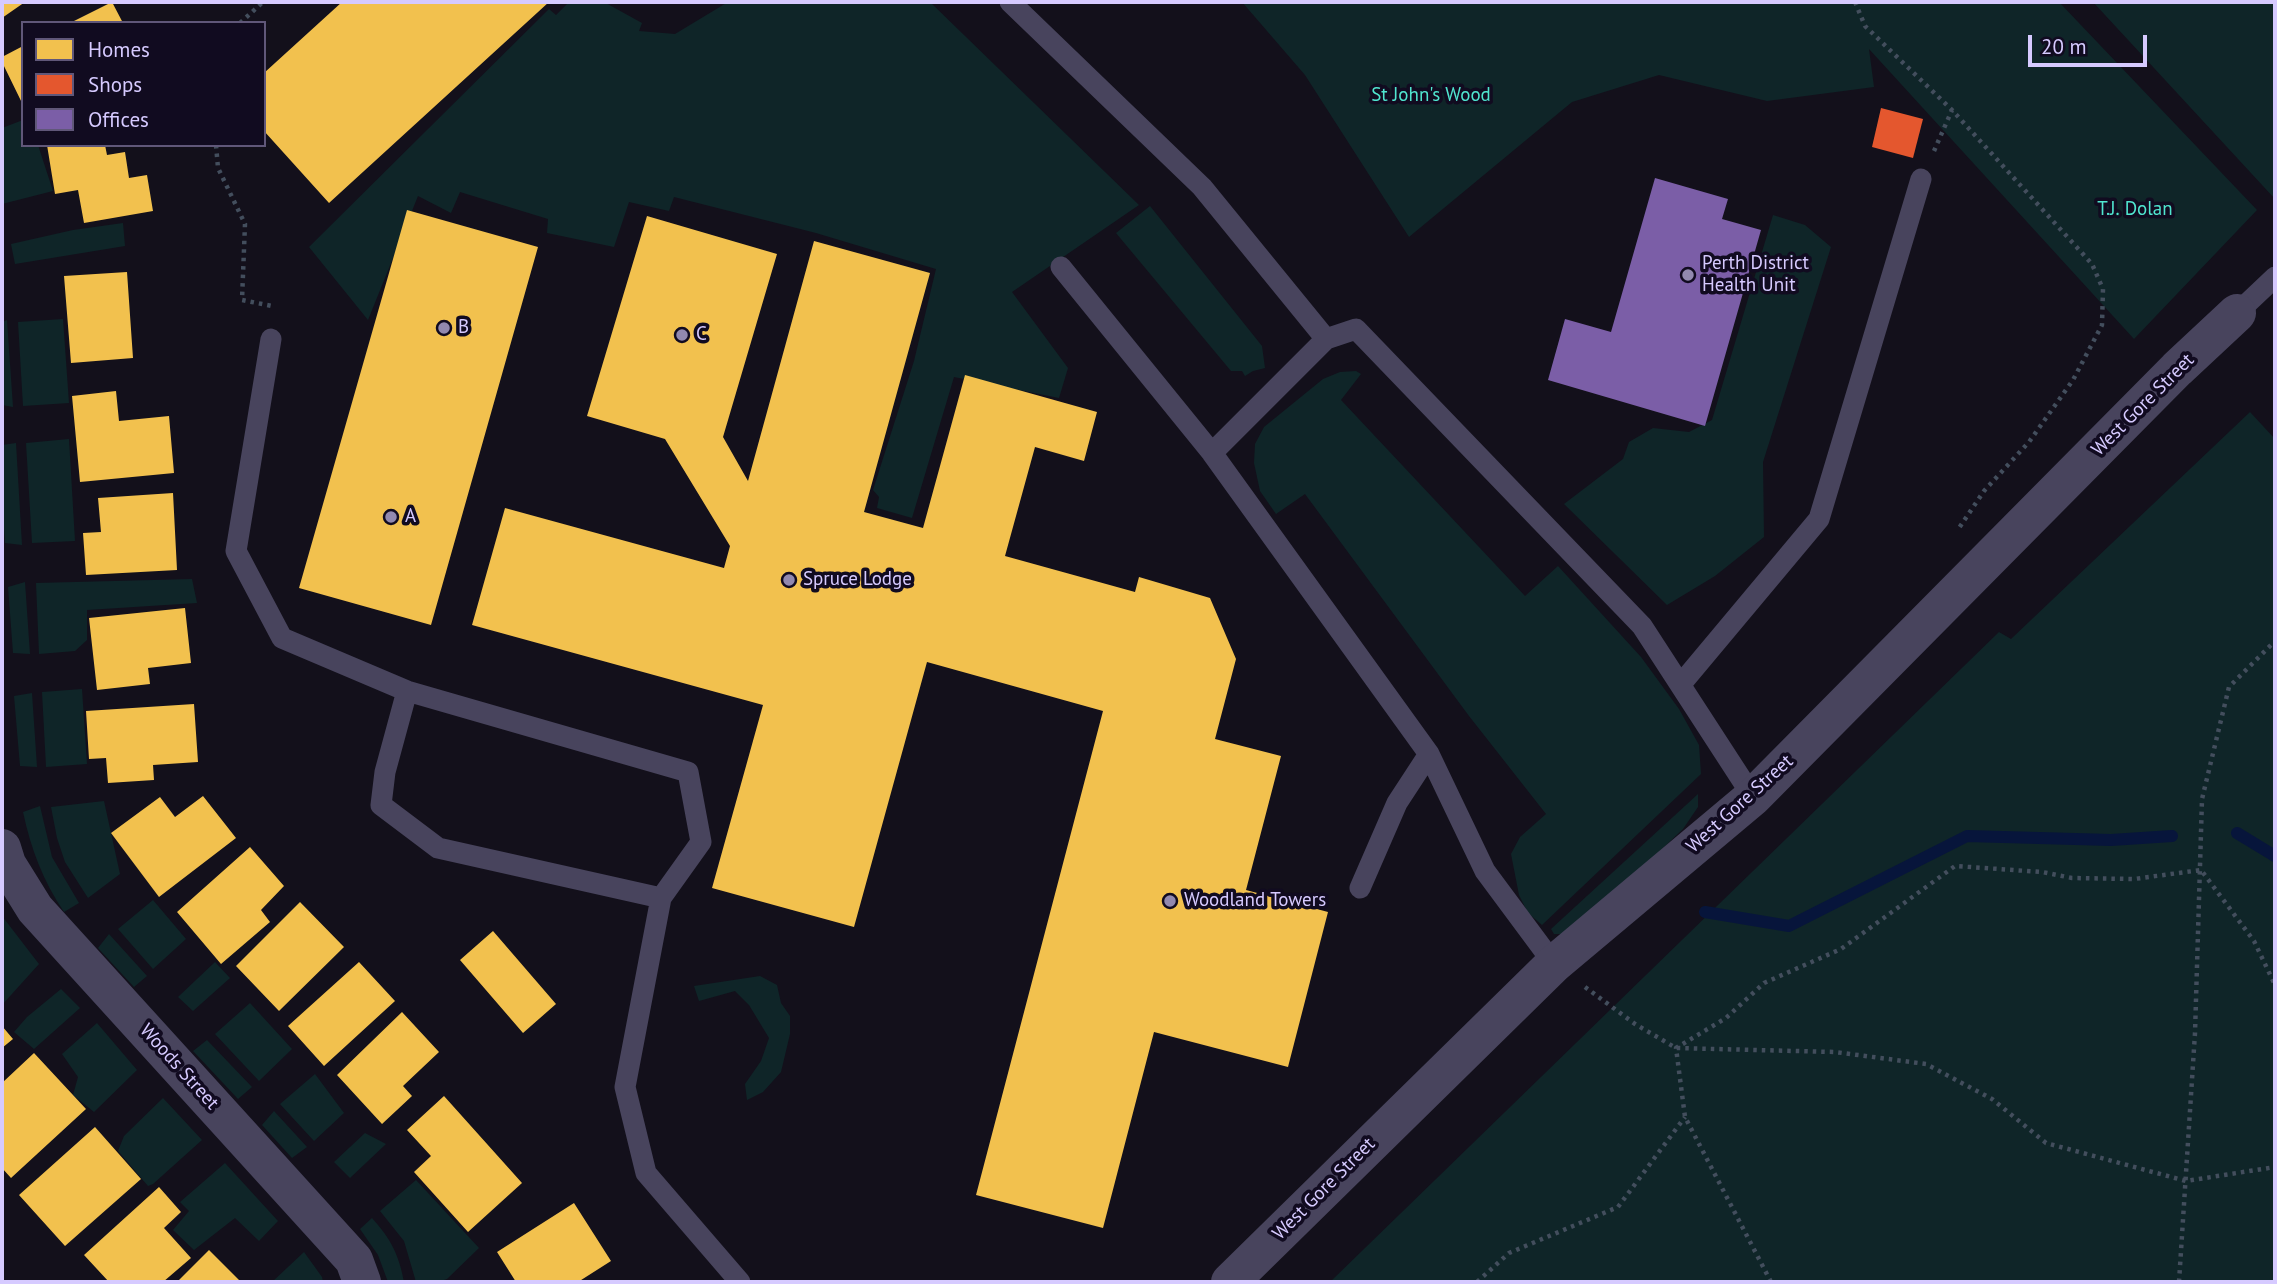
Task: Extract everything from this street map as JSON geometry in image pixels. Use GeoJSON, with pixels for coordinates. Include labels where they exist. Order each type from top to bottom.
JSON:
{"type":"FeatureCollection","features":[{"type":"Feature","properties":{"kind":"street","name":"West Gore Street"},"geometry":{"type":"LineString","coordinates":[[1230,1282],[1554,964],[1754,797],[2177,369],[2238,313]]}},
{"type":"Feature","properties":{"kind":"street","name":"Woods Street"},"geometry":{"type":"LineString","coordinates":[[2,848],[7,864],[35,909],[354,1260],[362,1282]]}},
{"type":"Feature","properties":{"kind":"lane"},"geometry":{"type":"LineString","coordinates":[[1010,2],[1202,187],[1326,339]]}},
{"type":"Feature","properties":{"kind":"lane"},"geometry":{"type":"LineString","coordinates":[[1681,684],[1819,519],[1921,179]]}},
{"type":"Feature","properties":{"kind":"lane"},"geometry":{"type":"LineString","coordinates":[[1061,267],[1212,453],[1429,754],[1485,871],[1554,964]]}},
{"type":"Feature","properties":{"kind":"lane"},"geometry":{"type":"LineString","coordinates":[[2238,313],[2275,276]]}},
{"type":"Feature","properties":{"kind":"lane"},"geometry":{"type":"LineString","coordinates":[[1212,453],[1326,339],[1356,329],[1642,625],[1754,797]]}},
{"type":"Feature","properties":{"kind":"lane"},"geometry":{"type":"LineString","coordinates":[[271,339],[236,551],[282,638],[407,691],[688,772],[701,842],[660,898],[625,1087],[646,1173],[740,1282]]}},
{"type":"Feature","properties":{"kind":"lane"},"geometry":{"type":"LineString","coordinates":[[407,691],[385,772],[381,805],[438,848],[660,898]]}},
{"type":"Feature","properties":{"kind":"lane"},"geometry":{"type":"LineString","coordinates":[[1360,888],[1398,803],[1429,754]]}},
{"type":"Feature","properties":{"kind":"path"},"geometry":{"type":"LineString","coordinates":[[242,21],[263,2]]}},
{"type":"Feature","properties":{"kind":"path"},"geometry":{"type":"LineString","coordinates":[[1855,2],[1865,26],[1952,110],[2092,264],[2103,289],[2102,325],[2073,380],[2029,442],[1984,491],[1953,539]]}},
{"type":"Feature","properties":{"kind":"path"},"geometry":{"type":"LineString","coordinates":[[1921,179],[1952,110]]}},
{"type":"Feature","properties":{"kind":"path"},"geometry":{"type":"LineString","coordinates":[[216,147],[218,168],[245,224],[242,300],[272,306],[271,339]]}},
{"type":"Feature","properties":{"kind":"path"},"geometry":{"type":"LineString","coordinates":[[2179,1282],[2195,1033],[2202,799],[2229,687],[2275,641]]}},
{"type":"Feature","properties":{"kind":"path"},"geometry":{"type":"LineString","coordinates":[[1676,1048],[1726,1018],[1764,983],[1841,949],[1955,866],[2029,870],[2072,878],[2134,879],[2201,870]]}},
{"type":"Feature","properties":{"kind":"path"},"geometry":{"type":"LineString","coordinates":[[2201,870],[2254,941],[2275,985]]}},
{"type":"Feature","properties":{"kind":"path"},"geometry":{"type":"LineString","coordinates":[[1554,964],[1634,1024],[1676,1048],[1835,1052],[1926,1064],[1992,1099],[2046,1143],[2186,1181],[2275,1167]]}},
{"type":"Feature","properties":{"kind":"path"},"geometry":{"type":"LineString","coordinates":[[1676,1048],[1685,1117],[1771,1282]]}},
{"type":"Feature","properties":{"kind":"path"},"geometry":{"type":"LineString","coordinates":[[1477,1282],[1509,1253],[1618,1207],[1685,1117]]}},
{"type":"Feature","properties":{"kind":"green space"},"geometry":{"type":"Polygon","coordinates":[[[569,2],[604,2],[642,23],[639,31],[675,34],[728,2],[930,2],[1139,205],[1012,292],[1068,368],[1059,398],[954,377],[912,518],[877,508],[879,497],[873,490],[914,361],[936,269],[816,233],[674,197],[669,211],[629,202],[614,247],[547,233],[548,219],[460,192],[451,213],[418,196],[368,320],[309,247],[549,9],[556,15],[569,2]]]}},
{"type":"Feature","properties":{"kind":"green space"},"geometry":{"type":"Polygon","coordinates":[[[1242,2],[2059,2],[2257,210],[2134,339],[1869,49],[1874,87],[1767,101],[1659,75],[1572,102],[1409,237],[1305,75],[1242,2]]]}},
{"type":"Feature","properties":{"kind":"green space"},"geometry":{"type":"Polygon","coordinates":[[[2093,2],[2275,2],[2275,199],[2093,2]]]}},
{"type":"Feature","properties":{"kind":"green space"},"geometry":{"type":"Polygon","coordinates":[[[21,121],[21,147],[39,147],[53,191],[2,204],[2,128],[21,121]]]}},
{"type":"Feature","properties":{"kind":"green space"},"geometry":{"type":"Polygon","coordinates":[[[1150,206],[1262,346],[1265,368],[1245,376],[1242,371],[1231,371],[1116,233],[1150,206]]]}},
{"type":"Feature","properties":{"kind":"green space"},"geometry":{"type":"Polygon","coordinates":[[[1773,215],[1805,225],[1831,247],[1763,462],[1764,537],[1715,576],[1667,605],[1564,504],[1623,459],[1629,442],[1653,428],[1689,432],[1712,420],[1773,215]]]}},
{"type":"Feature","properties":{"kind":"green space"},"geometry":{"type":"Polygon","coordinates":[[[123,223],[125,246],[15,264],[11,244],[73,230],[123,223]]]}},
{"type":"Feature","properties":{"kind":"green space"},"geometry":{"type":"Polygon","coordinates":[[[63,319],[69,403],[23,406],[18,322],[63,319]]]}},
{"type":"Feature","properties":{"kind":"green space"},"geometry":{"type":"Polygon","coordinates":[[[7,320],[13,407],[2,405],[2,322],[7,320]]]}},
{"type":"Feature","properties":{"kind":"green space"},"geometry":{"type":"Polygon","coordinates":[[[1356,371],[1361,374],[1341,400],[1525,596],[1558,566],[1641,657],[1679,709],[1699,745],[1701,774],[1542,925],[1528,913],[1519,895],[1511,854],[1520,837],[1546,814],[1469,716],[1305,494],[1276,514],[1260,491],[1254,463],[1255,444],[1264,427],[1323,379],[1340,372],[1356,371]]]}},
{"type":"Feature","properties":{"kind":"green space"},"geometry":{"type":"Polygon","coordinates":[[[2250,412],[2275,439],[2275,1282],[1330,1282],[1999,632],[2011,639],[2250,412]]]}},
{"type":"Feature","properties":{"kind":"green space"},"geometry":{"type":"Polygon","coordinates":[[[69,439],[75,541],[32,543],[26,443],[69,439]]]}},
{"type":"Feature","properties":{"kind":"green space"},"geometry":{"type":"Polygon","coordinates":[[[16,443],[22,545],[5,543],[2,501],[2,445],[16,443]]]}},
{"type":"Feature","properties":{"kind":"green space"},"geometry":{"type":"Polygon","coordinates":[[[192,579],[197,603],[87,610],[87,640],[75,651],[39,654],[36,583],[192,579]]]}},
{"type":"Feature","properties":{"kind":"green space"},"geometry":{"type":"Polygon","coordinates":[[[25,582],[30,654],[13,653],[8,587],[25,582]]]}},
{"type":"Feature","properties":{"kind":"green space"},"geometry":{"type":"Polygon","coordinates":[[[82,689],[87,764],[46,767],[42,692],[82,689]]]}},
{"type":"Feature","properties":{"kind":"green space"},"geometry":{"type":"Polygon","coordinates":[[[32,693],[37,767],[20,766],[14,696],[32,693]]]}},
{"type":"Feature","properties":{"kind":"green space"},"geometry":{"type":"Polygon","coordinates":[[[1698,794],[1698,807],[1683,829],[1577,930],[1554,934],[1551,929],[1698,794]]]}},
{"type":"Feature","properties":{"kind":"green space"},"geometry":{"type":"Polygon","coordinates":[[[104,801],[120,874],[88,898],[65,862],[51,807],[104,801]]]}},
{"type":"Feature","properties":{"kind":"green space"},"geometry":{"type":"Polygon","coordinates":[[[40,806],[52,857],[79,903],[64,912],[39,864],[23,812],[40,806]]]}},
{"type":"Feature","properties":{"kind":"green space"},"geometry":{"type":"Polygon","coordinates":[[[153,900],[186,939],[153,969],[118,929],[153,900]]]}},
{"type":"Feature","properties":{"kind":"green space"},"geometry":{"type":"Polygon","coordinates":[[[2,916],[39,964],[2,1005],[2,916]]]}},
{"type":"Feature","properties":{"kind":"green space"},"geometry":{"type":"Polygon","coordinates":[[[109,934],[147,976],[134,987],[98,948],[109,934]]]}},
{"type":"Feature","properties":{"kind":"green space"},"geometry":{"type":"Polygon","coordinates":[[[215,962],[230,978],[193,1011],[178,997],[215,962]]]}},
{"type":"Feature","properties":{"kind":"green space"},"geometry":{"type":"Polygon","coordinates":[[[760,976],[777,985],[781,1003],[790,1016],[790,1034],[781,1072],[763,1092],[747,1100],[745,1084],[761,1061],[769,1038],[749,1005],[735,991],[699,1001],[694,986],[760,976]]]}},
{"type":"Feature","properties":{"kind":"green space"},"geometry":{"type":"Polygon","coordinates":[[[61,989],[80,1008],[34,1049],[14,1032],[27,1017],[61,989]]]}},
{"type":"Feature","properties":{"kind":"green space"},"geometry":{"type":"Polygon","coordinates":[[[250,1003],[292,1049],[259,1081],[215,1034],[250,1003]]]}},
{"type":"Feature","properties":{"kind":"green space"},"geometry":{"type":"Polygon","coordinates":[[[97,1023],[137,1070],[94,1112],[73,1095],[78,1077],[62,1054],[97,1023]]]}},
{"type":"Feature","properties":{"kind":"green space"},"geometry":{"type":"Polygon","coordinates":[[[207,1040],[252,1087],[238,1099],[193,1051],[207,1040]]]}},
{"type":"Feature","properties":{"kind":"green space"},"geometry":{"type":"Polygon","coordinates":[[[315,1074],[344,1113],[314,1141],[280,1104],[315,1074]]]}},
{"type":"Feature","properties":{"kind":"green space"},"geometry":{"type":"Polygon","coordinates":[[[163,1098],[202,1140],[148,1186],[118,1151],[124,1136],[163,1098]]]}},
{"type":"Feature","properties":{"kind":"green space"},"geometry":{"type":"Polygon","coordinates":[[[274,1111],[307,1147],[292,1158],[262,1125],[274,1111]]]}},
{"type":"Feature","properties":{"kind":"green space"},"geometry":{"type":"Polygon","coordinates":[[[365,1133],[386,1144],[350,1178],[334,1162],[365,1133]]]}},
{"type":"Feature","properties":{"kind":"green space"},"geometry":{"type":"Polygon","coordinates":[[[225,1163],[278,1221],[259,1241],[235,1218],[194,1250],[173,1230],[189,1211],[180,1202],[225,1163]]]}},
{"type":"Feature","properties":{"kind":"green space"},"geometry":{"type":"Polygon","coordinates":[[[416,1180],[479,1248],[447,1279],[438,1282],[416,1282],[404,1241],[380,1211],[416,1180]]]}},
{"type":"Feature","properties":{"kind":"green space"},"geometry":{"type":"Polygon","coordinates":[[[372,1218],[393,1248],[404,1282],[388,1282],[378,1255],[360,1229],[372,1218]]]}},
{"type":"Feature","properties":{"kind":"green space"},"geometry":{"type":"Polygon","coordinates":[[[304,1252],[323,1282],[272,1282],[304,1252]]]}},
{"type":"Feature","properties":{"kind":"building: Homes"},"geometry":{"type":"Polygon","coordinates":[[[2,2],[25,2],[2,18],[2,2]]]}},
{"type":"Feature","properties":{"kind":"building: Homes"},"geometry":{"type":"Polygon","coordinates":[[[112,2],[122,21],[74,21],[112,2]]]}},
{"type":"Feature","properties":{"kind":"building: Homes"},"geometry":{"type":"Polygon","coordinates":[[[342,2],[549,2],[329,203],[266,133],[266,71],[342,2]]]}},
{"type":"Feature","properties":{"kind":"building: Homes"},"geometry":{"type":"Polygon","coordinates":[[[21,47],[21,101],[2,62],[2,57],[21,47]]]}},
{"type":"Feature","properties":{"kind":"building: Homes"},"geometry":{"type":"Polygon","coordinates":[[[47,147],[105,147],[107,155],[125,152],[129,178],[147,175],[153,211],[84,223],[78,190],[55,194],[47,147]]]}},
{"type":"Feature","properties":{"kind":"building: Homes"},"geometry":{"type":"Polygon","coordinates":[[[407,210],[538,247],[431,625],[299,588],[407,210]]]}},
{"type":"Feature","properties":{"kind":"building: Homes"},"geometry":{"type":"Polygon","coordinates":[[[647,216],[777,254],[723,437],[748,481],[814,241],[930,273],[864,512],[923,528],[965,375],[1097,412],[1084,461],[1035,447],[1005,556],[1135,592],[1139,577],[1210,598],[1236,659],[1215,739],[1281,756],[1246,890],[1328,912],[1288,1067],[1154,1032],[1103,1228],[976,1195],[1103,711],[927,662],[854,927],[712,888],[763,705],[472,625],[505,508],[724,568],[730,546],[665,439],[587,416],[647,216]]]}},
{"type":"Feature","properties":{"kind":"building: Homes"},"geometry":{"type":"Polygon","coordinates":[[[127,272],[133,358],[71,363],[64,276],[127,272]]]}},
{"type":"Feature","properties":{"kind":"building: Homes"},"geometry":{"type":"Polygon","coordinates":[[[116,391],[119,421],[169,416],[174,473],[80,482],[72,396],[116,391]]]}},
{"type":"Feature","properties":{"kind":"building: Homes"},"geometry":{"type":"Polygon","coordinates":[[[173,493],[177,570],[86,575],[83,533],[101,532],[98,498],[173,493]]]}},
{"type":"Feature","properties":{"kind":"building: Homes"},"geometry":{"type":"Polygon","coordinates":[[[185,608],[191,663],[148,668],[150,684],[97,690],[89,618],[185,608]]]}},
{"type":"Feature","properties":{"kind":"building: Homes"},"geometry":{"type":"Polygon","coordinates":[[[194,704],[198,762],[153,765],[154,780],[108,783],[106,758],[89,759],[86,711],[194,704]]]}},
{"type":"Feature","properties":{"kind":"building: Homes"},"geometry":{"type":"Polygon","coordinates":[[[203,796],[236,838],[159,897],[111,833],[160,797],[175,817],[203,796]]]}},
{"type":"Feature","properties":{"kind":"building: Homes"},"geometry":{"type":"Polygon","coordinates":[[[250,847],[284,886],[261,910],[270,922],[221,964],[177,912],[250,847]]]}},
{"type":"Feature","properties":{"kind":"building: Homes"},"geometry":{"type":"Polygon","coordinates":[[[300,902],[344,947],[279,1011],[236,966],[300,902]]]}},
{"type":"Feature","properties":{"kind":"building: Homes"},"geometry":{"type":"Polygon","coordinates":[[[493,931],[556,1004],[523,1033],[460,960],[493,931]]]}},
{"type":"Feature","properties":{"kind":"building: Homes"},"geometry":{"type":"Polygon","coordinates":[[[359,962],[395,1001],[324,1066],[288,1026],[359,962]]]}},
{"type":"Feature","properties":{"kind":"building: Homes"},"geometry":{"type":"Polygon","coordinates":[[[402,1012],[439,1052],[403,1086],[412,1096],[382,1124],[337,1075],[402,1012]]]}},
{"type":"Feature","properties":{"kind":"building: Homes"},"geometry":{"type":"Polygon","coordinates":[[[2,1026],[13,1039],[2,1048],[2,1026]]]}},
{"type":"Feature","properties":{"kind":"building: Homes"},"geometry":{"type":"Polygon","coordinates":[[[34,1053],[86,1109],[11,1178],[2,1168],[2,1083],[34,1053]]]}},
{"type":"Feature","properties":{"kind":"building: Homes"},"geometry":{"type":"Polygon","coordinates":[[[444,1096],[522,1183],[468,1232],[414,1172],[431,1156],[407,1130],[444,1096]]]}},
{"type":"Feature","properties":{"kind":"building: Homes"},"geometry":{"type":"Polygon","coordinates":[[[95,1127],[141,1179],[65,1246],[19,1195],[95,1127]]]}},
{"type":"Feature","properties":{"kind":"building: Homes"},"geometry":{"type":"Polygon","coordinates":[[[159,1187],[181,1212],[164,1228],[191,1258],[163,1282],[109,1282],[84,1255],[159,1187]]]}},
{"type":"Feature","properties":{"kind":"building: Homes"},"geometry":{"type":"Polygon","coordinates":[[[574,1203],[611,1261],[578,1282],[516,1282],[497,1252],[574,1203]]]}},
{"type":"Feature","properties":{"kind":"building: Homes"},"geometry":{"type":"Polygon","coordinates":[[[209,1250],[241,1282],[177,1282],[209,1250]]]}},
{"type":"Feature","properties":{"kind":"building: Shops"},"geometry":{"type":"Polygon","coordinates":[[[1881,108],[1923,119],[1913,158],[1872,147],[1881,108]]]}},
{"type":"Feature","properties":{"kind":"building: Offices","name":"Perth District Health Unit"},"geometry":{"type":"Polygon","coordinates":[[[1655,178],[1728,199],[1722,219],[1761,230],[1705,426],[1548,380],[1565,319],[1611,332],[1655,178]]]}},
{"type":"Feature","properties":{"kind":"waterway"},"geometry":{"type":"LineString","coordinates":[[2237,833],[2275,856]]}},
{"type":"Feature","properties":{"kind":"waterway"},"geometry":{"type":"LineString","coordinates":[[1705,912],[1789,926],[1967,836],[2111,840],[2172,836]]}},
{"type":"Feature","properties":{"kind":"place","name":"Perth District Health Unit"},"geometry":{"type":"Point","coordinates":[1688,275]}},
{"type":"Feature","properties":{"kind":"place","name":"B"},"geometry":{"type":"Point","coordinates":[444,328]}},
{"type":"Feature","properties":{"kind":"place","name":"C"},"geometry":{"type":"Point","coordinates":[682,335]}},
{"type":"Feature","properties":{"kind":"place","name":"A"},"geometry":{"type":"Point","coordinates":[391,517]}},
{"type":"Feature","properties":{"kind":"place","name":"Spruce Lodge"},"geometry":{"type":"Point","coordinates":[789,580]}},
{"type":"Feature","properties":{"kind":"place","name":"Woodland Towers"},"geometry":{"type":"Point","coordinates":[1170,901]}},
{"type":"Feature","properties":{"kind":"park label","name":"St John's Wood"},"geometry":{"type":"Point","coordinates":[1431,96]}},
{"type":"Feature","properties":{"kind":"park label","name":"T.J. Dolan"},"geometry":{"type":"Point","coordinates":[2135,210]}}]}
